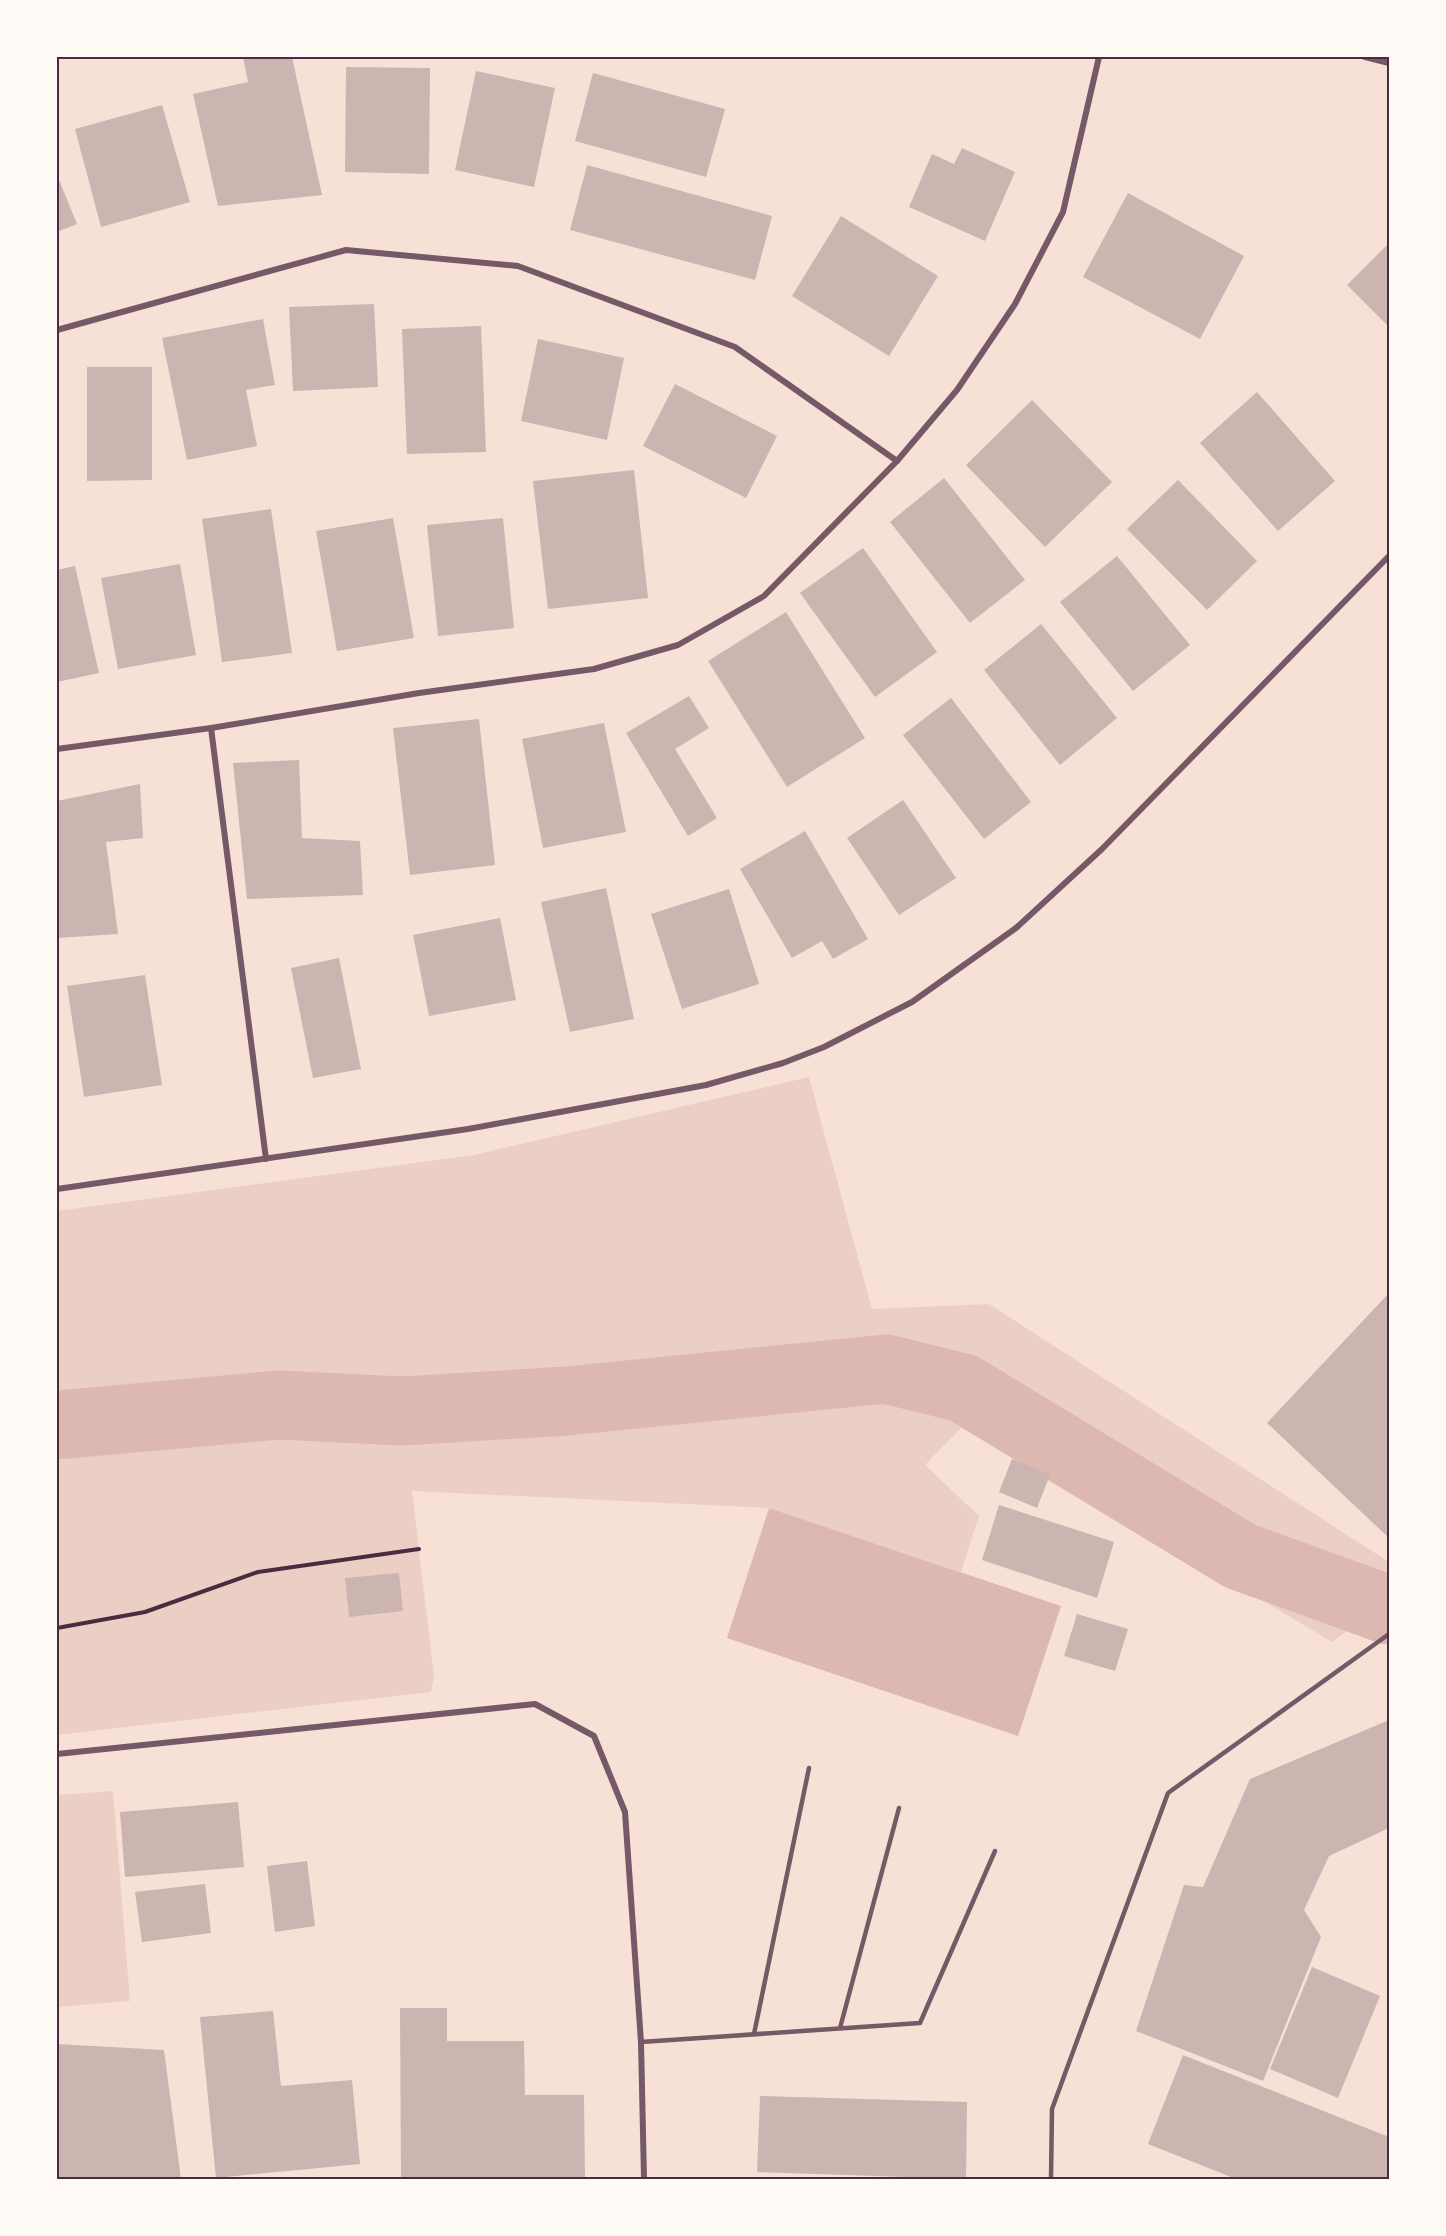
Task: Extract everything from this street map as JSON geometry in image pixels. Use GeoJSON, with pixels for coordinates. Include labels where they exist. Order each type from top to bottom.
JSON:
{"type":"FeatureCollection","features":[{"type":"Feature","properties":{"kind":"street"},"geometry":{"type":"LineString","coordinates":[[57,749],[211,728],[419,693],[594,669],[678,645],[764,596],[897,461],[957,390],[1015,304],[1063,212],[1099,57]]}},
{"type":"Feature","properties":{"kind":"street"},"geometry":{"type":"LineString","coordinates":[[1365,57],[1389,63]]}},
{"type":"Feature","properties":{"kind":"street"},"geometry":{"type":"LineString","coordinates":[[57,330],[346,250],[518,266],[735,347],[897,461]]}},
{"type":"Feature","properties":{"kind":"street"},"geometry":{"type":"LineString","coordinates":[[57,1189],[468,1129],[706,1085],[783,1064],[824,1047],[912,1002],[1016,928],[1102,849],[1389,556]]}},
{"type":"Feature","properties":{"kind":"street"},"geometry":{"type":"LineString","coordinates":[[211,728],[266,1159]]}},
{"type":"Feature","properties":{"kind":"street"},"geometry":{"type":"LineString","coordinates":[[57,1754],[535,1704],[594,1736],[625,1812],[641,2042],[644,2179]]}},
{"type":"Feature","properties":{"kind":"lane"},"geometry":{"type":"LineString","coordinates":[[1051,2179],[1052,2109],[1168,1793],[1389,1634]]}},
{"type":"Feature","properties":{"kind":"lane"},"geometry":{"type":"LineString","coordinates":[[754,2034],[809,1768]]}},
{"type":"Feature","properties":{"kind":"lane"},"geometry":{"type":"LineString","coordinates":[[840,2028],[899,1808]]}},
{"type":"Feature","properties":{"kind":"lane"},"geometry":{"type":"LineString","coordinates":[[641,2042],[920,2023],[995,1851]]}},
{"type":"Feature","properties":{"kind":"path"},"geometry":{"type":"LineString","coordinates":[[57,1628],[145,1612],[258,1572],[419,1549]]}},
{"type":"Feature","properties":{"kind":"shaded area"},"geometry":{"type":"Polygon","coordinates":[[[809,1077],[872,1309],[989,1304],[1389,1562],[1389,1601],[1332,1642],[967,1422],[925,1465],[979,1516],[961,1572],[769,1508],[412,1491],[434,1676],[431,1692],[57,1735],[57,1211],[474,1155],[809,1077]]]}},
{"type":"Feature","properties":{"kind":"shaded area"},"geometry":{"type":"Polygon","coordinates":[[[769,1508],[1061,1606],[1018,1736],[727,1638],[769,1508]]]}},
{"type":"Feature","properties":{"kind":"shaded area"},"geometry":{"type":"Polygon","coordinates":[[[113,1791],[130,2001],[57,2007],[57,1795],[113,1791]]]}},
{"type":"Feature","properties":{"kind":"building"},"geometry":{"type":"Polygon","coordinates":[[[243,57],[292,57],[322,195],[218,206],[193,94],[248,82],[243,57]]]}},
{"type":"Feature","properties":{"kind":"building"},"geometry":{"type":"Polygon","coordinates":[[[346,67],[430,68],[429,174],[345,172],[346,67]]]}},
{"type":"Feature","properties":{"kind":"building"},"geometry":{"type":"Polygon","coordinates":[[[476,71],[555,88],[534,187],[455,170],[476,71]]]}},
{"type":"Feature","properties":{"kind":"building"},"geometry":{"type":"Polygon","coordinates":[[[593,73],[725,109],[706,177],[575,141],[593,73]]]}},
{"type":"Feature","properties":{"kind":"building"},"geometry":{"type":"Polygon","coordinates":[[[162,105],[190,202],[101,227],[75,129],[162,105]]]}},
{"type":"Feature","properties":{"kind":"building"},"geometry":{"type":"Polygon","coordinates":[[[962,148],[1015,172],[985,241],[909,207],[932,154],[954,164],[962,148]]]}},
{"type":"Feature","properties":{"kind":"building"},"geometry":{"type":"Polygon","coordinates":[[[587,165],[772,216],[755,280],[570,230],[587,165]]]}},
{"type":"Feature","properties":{"kind":"building"},"geometry":{"type":"Polygon","coordinates":[[[57,175],[77,224],[57,232],[57,175]]]}},
{"type":"Feature","properties":{"kind":"building"},"geometry":{"type":"Polygon","coordinates":[[[1128,193],[1244,256],[1200,339],[1083,277],[1128,193]]]}},
{"type":"Feature","properties":{"kind":"building"},"geometry":{"type":"Polygon","coordinates":[[[841,216],[938,276],[889,356],[792,296],[841,216]]]}},
{"type":"Feature","properties":{"kind":"building"},"geometry":{"type":"Polygon","coordinates":[[[1389,243],[1389,327],[1347,285],[1389,243]]]}},
{"type":"Feature","properties":{"kind":"building"},"geometry":{"type":"Polygon","coordinates":[[[374,304],[378,387],[293,391],[289,307],[374,304]]]}},
{"type":"Feature","properties":{"kind":"building"},"geometry":{"type":"Polygon","coordinates":[[[263,319],[275,385],[246,390],[257,446],[187,460],[162,338],[263,319]]]}},
{"type":"Feature","properties":{"kind":"building"},"geometry":{"type":"Polygon","coordinates":[[[481,326],[486,452],[407,454],[402,329],[481,326]]]}},
{"type":"Feature","properties":{"kind":"building"},"geometry":{"type":"Polygon","coordinates":[[[538,339],[624,358],[607,440],[521,421],[538,339]]]}},
{"type":"Feature","properties":{"kind":"building"},"geometry":{"type":"Polygon","coordinates":[[[87,367],[152,367],[152,480],[87,481],[87,367]]]}},
{"type":"Feature","properties":{"kind":"building"},"geometry":{"type":"Polygon","coordinates":[[[675,384],[777,436],[746,498],[643,446],[675,384]]]}},
{"type":"Feature","properties":{"kind":"building"},"geometry":{"type":"Polygon","coordinates":[[[1257,392],[1335,481],[1278,531],[1200,443],[1257,392]]]}},
{"type":"Feature","properties":{"kind":"building"},"geometry":{"type":"Polygon","coordinates":[[[1032,400],[1112,482],[1045,547],[966,465],[1032,400]]]}},
{"type":"Feature","properties":{"kind":"building"},"geometry":{"type":"Polygon","coordinates":[[[634,470],[648,598],[548,609],[533,481],[634,470]]]}},
{"type":"Feature","properties":{"kind":"building"},"geometry":{"type":"Polygon","coordinates":[[[944,478],[1025,580],[970,623],[890,522],[944,478]]]}},
{"type":"Feature","properties":{"kind":"building"},"geometry":{"type":"Polygon","coordinates":[[[1178,480],[1257,561],[1207,610],[1127,529],[1178,480]]]}},
{"type":"Feature","properties":{"kind":"building"},"geometry":{"type":"Polygon","coordinates":[[[271,509],[292,653],[222,662],[202,519],[271,509]]]}},
{"type":"Feature","properties":{"kind":"building"},"geometry":{"type":"Polygon","coordinates":[[[393,518],[414,638],[337,651],[316,531],[393,518]]]}},
{"type":"Feature","properties":{"kind":"building"},"geometry":{"type":"Polygon","coordinates":[[[503,518],[514,628],[438,636],[427,525],[503,518]]]}},
{"type":"Feature","properties":{"kind":"building"},"geometry":{"type":"Polygon","coordinates":[[[863,548],[937,652],[875,697],[800,593],[863,548]]]}},
{"type":"Feature","properties":{"kind":"building"},"geometry":{"type":"Polygon","coordinates":[[[1117,556],[1190,645],[1133,691],[1060,602],[1117,556]]]}},
{"type":"Feature","properties":{"kind":"building"},"geometry":{"type":"Polygon","coordinates":[[[180,564],[196,655],[118,669],[101,578],[180,564]]]}},
{"type":"Feature","properties":{"kind":"building"},"geometry":{"type":"Polygon","coordinates":[[[75,566],[99,673],[57,682],[57,570],[75,566]]]}},
{"type":"Feature","properties":{"kind":"building"},"geometry":{"type":"Polygon","coordinates":[[[786,612],[865,738],[787,787],[708,661],[786,612]]]}},
{"type":"Feature","properties":{"kind":"building"},"geometry":{"type":"Polygon","coordinates":[[[1041,624],[1117,718],[1060,765],[984,670],[1041,624]]]}},
{"type":"Feature","properties":{"kind":"building"},"geometry":{"type":"Polygon","coordinates":[[[689,696],[709,728],[675,749],[717,818],[688,836],[626,733],[689,696]]]}},
{"type":"Feature","properties":{"kind":"building"},"geometry":{"type":"Polygon","coordinates":[[[951,698],[1031,802],[984,839],[903,735],[951,698]]]}},
{"type":"Feature","properties":{"kind":"building"},"geometry":{"type":"Polygon","coordinates":[[[479,719],[495,865],[410,875],[393,728],[479,719]]]}},
{"type":"Feature","properties":{"kind":"building"},"geometry":{"type":"Polygon","coordinates":[[[604,723],[626,832],[543,848],[522,739],[604,723]]]}},
{"type":"Feature","properties":{"kind":"building"},"geometry":{"type":"Polygon","coordinates":[[[299,760],[302,838],[360,841],[363,895],[247,899],[233,763],[299,760]]]}},
{"type":"Feature","properties":{"kind":"building"},"geometry":{"type":"Polygon","coordinates":[[[140,784],[143,838],[106,842],[118,934],[57,938],[57,801],[140,784]]]}},
{"type":"Feature","properties":{"kind":"building"},"geometry":{"type":"Polygon","coordinates":[[[903,800],[956,878],[899,915],[847,838],[903,800]]]}},
{"type":"Feature","properties":{"kind":"building"},"geometry":{"type":"Polygon","coordinates":[[[805,831],[868,939],[833,959],[822,941],[792,958],[740,869],[805,831]]]}},
{"type":"Feature","properties":{"kind":"building"},"geometry":{"type":"Polygon","coordinates":[[[606,888],[634,1019],[570,1032],[541,902],[606,888]]]}},
{"type":"Feature","properties":{"kind":"building"},"geometry":{"type":"Polygon","coordinates":[[[729,889],[759,984],[682,1009],[651,914],[729,889]]]}},
{"type":"Feature","properties":{"kind":"building"},"geometry":{"type":"Polygon","coordinates":[[[500,918],[516,1000],[429,1016],[413,935],[500,918]]]}},
{"type":"Feature","properties":{"kind":"building"},"geometry":{"type":"Polygon","coordinates":[[[339,958],[361,1069],[313,1078],[291,968],[339,958]]]}},
{"type":"Feature","properties":{"kind":"building"},"geometry":{"type":"Polygon","coordinates":[[[145,975],[162,1085],[84,1097],[67,986],[145,975]]]}},
{"type":"Feature","properties":{"kind":"building"},"geometry":{"type":"Polygon","coordinates":[[[1389,1293],[1389,1538],[1267,1423],[1389,1293]]]}},
{"type":"Feature","properties":{"kind":"building"},"geometry":{"type":"Polygon","coordinates":[[[1012,1459],[1050,1475],[1037,1508],[999,1492],[1012,1459]]]}},
{"type":"Feature","properties":{"kind":"building"},"geometry":{"type":"Polygon","coordinates":[[[999,1505],[1114,1542],[1097,1598],[982,1560],[999,1505]]]}},
{"type":"Feature","properties":{"kind":"building"},"geometry":{"type":"Polygon","coordinates":[[[399,1573],[403,1611],[349,1617],[345,1578],[399,1573]]]}},
{"type":"Feature","properties":{"kind":"building"},"geometry":{"type":"Polygon","coordinates":[[[1077,1614],[1128,1629],[1115,1671],[1064,1656],[1077,1614]]]}},
{"type":"Feature","properties":{"kind":"building"},"geometry":{"type":"Polygon","coordinates":[[[1389,1720],[1389,1828],[1329,1856],[1304,1910],[1321,1937],[1263,2081],[1136,2031],[1184,1885],[1203,1887],[1250,1779],[1389,1720]]]}},
{"type":"Feature","properties":{"kind":"building"},"geometry":{"type":"Polygon","coordinates":[[[238,1802],[244,1867],[125,1877],[120,1812],[238,1802]]]}},
{"type":"Feature","properties":{"kind":"building"},"geometry":{"type":"Polygon","coordinates":[[[307,1861],[315,1926],[275,1932],[267,1866],[307,1861]]]}},
{"type":"Feature","properties":{"kind":"building"},"geometry":{"type":"Polygon","coordinates":[[[205,1884],[211,1933],[142,1942],[135,1892],[205,1884]]]}},
{"type":"Feature","properties":{"kind":"building"},"geometry":{"type":"Polygon","coordinates":[[[1312,1967],[1380,1996],[1338,2098],[1270,2069],[1312,1967]]]}},
{"type":"Feature","properties":{"kind":"building"},"geometry":{"type":"Polygon","coordinates":[[[400,2008],[447,2008],[447,2041],[524,2041],[525,2095],[584,2095],[585,2179],[401,2179],[400,2008]]]}},
{"type":"Feature","properties":{"kind":"building"},"geometry":{"type":"Polygon","coordinates":[[[273,2011],[281,2086],[352,2080],[360,2164],[216,2178],[200,2017],[273,2011]]]}},
{"type":"Feature","properties":{"kind":"building"},"geometry":{"type":"Polygon","coordinates":[[[57,2044],[164,2050],[181,2179],[57,2179],[57,2044]]]}},
{"type":"Feature","properties":{"kind":"building"},"geometry":{"type":"Polygon","coordinates":[[[1183,2055],[1389,2137],[1389,2179],[1236,2179],[1148,2144],[1183,2055]]]}},
{"type":"Feature","properties":{"kind":"building"},"geometry":{"type":"Polygon","coordinates":[[[760,2096],[967,2102],[966,2179],[757,2172],[760,2096]]]}},
{"type":"Feature","properties":{"kind":"waterway"},"geometry":{"type":"LineString","coordinates":[[57,1425],[279,1405],[402,1411],[567,1401],[886,1369],[963,1388],[1240,1556],[1389,1610]]}}]}
